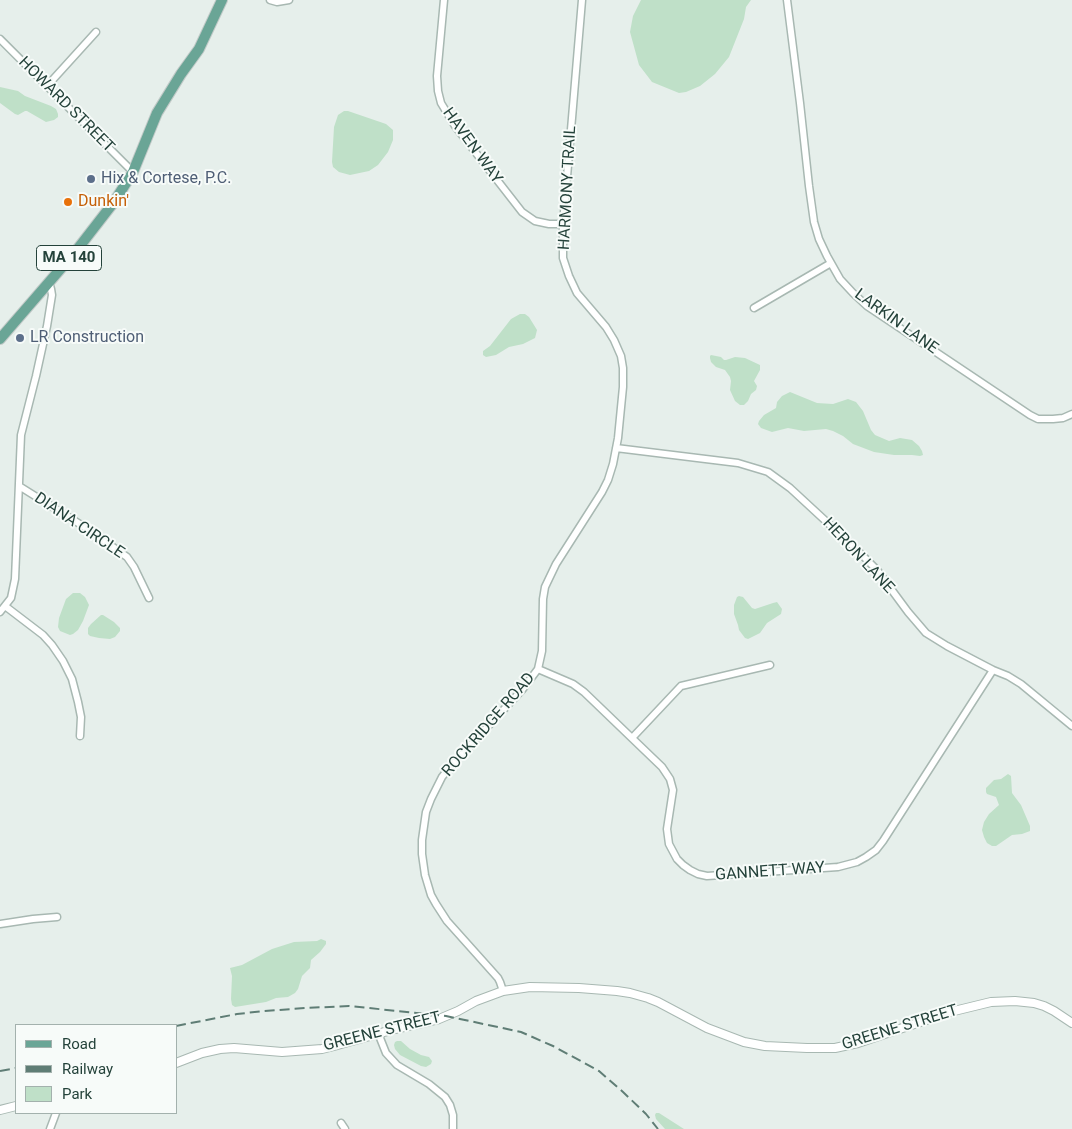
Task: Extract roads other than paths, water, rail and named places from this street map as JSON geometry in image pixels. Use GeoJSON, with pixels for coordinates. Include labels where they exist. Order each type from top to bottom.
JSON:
{"type":"FeatureCollection","features":[{"type":"Feature","properties":{"kind":"main road","name":"MA 140"},"geometry":{"type":"LineString","coordinates":[[0,339],[114,202],[132,172],[157,114],[181,74],[199,49],[222,0]]}},
{"type":"Feature","properties":{"kind":"street"},"geometry":{"type":"LineString","coordinates":[[270,0],[278,2],[289,0]]}},
{"type":"Feature","properties":{"kind":"street","name":"HAVEN WAY"},"geometry":{"type":"LineString","coordinates":[[444,0],[437,76],[441,103],[455,126],[522,212],[535,221],[563,224]]}},
{"type":"Feature","properties":{"kind":"street","name":"HARMONY TRAIL"},"geometry":{"type":"LineString","coordinates":[[582,0],[563,224],[563,258],[569,276],[578,293],[606,327],[621,356],[623,387],[616,448]]}},
{"type":"Feature","properties":{"kind":"street","name":"LARKIN LANE"},"geometry":{"type":"LineString","coordinates":[[787,0],[814,222],[819,239],[840,279],[867,306],[1030,415],[1038,419],[1053,419],[1063,418],[1072,414]]}},
{"type":"Feature","properties":{"kind":"street"},"geometry":{"type":"LineString","coordinates":[[47,86],[96,32]]}},
{"type":"Feature","properties":{"kind":"street","name":"HOWARD STREET"},"geometry":{"type":"LineString","coordinates":[[0,39],[132,172]]}},
{"type":"Feature","properties":{"kind":"street"},"geometry":{"type":"LineString","coordinates":[[754,308],[831,263]]}},
{"type":"Feature","properties":{"kind":"street"},"geometry":{"type":"LineString","coordinates":[[49,282],[52,295],[47,326],[21,435],[16,574],[12,595],[2,609],[43,635],[64,661],[72,679],[78,702],[81,718],[80,736]]}},
{"type":"Feature","properties":{"kind":"street","name":"ROCKRIDGE ROAD"},"geometry":{"type":"LineString","coordinates":[[503,991],[498,978],[446,921],[431,895],[423,864],[423,825],[436,787],[449,768],[522,690],[538,669],[542,651],[545,587],[556,564],[602,492],[608,480],[616,448]]}},
{"type":"Feature","properties":{"kind":"street","name":"HERON LANE"},"geometry":{"type":"LineString","coordinates":[[616,448],[738,463],[768,472],[778,478],[877,570],[908,612],[926,632],[947,646],[1021,684],[1072,726]]}},
{"type":"Feature","properties":{"kind":"street","name":"DIANA CIRCLE"},"geometry":{"type":"LineString","coordinates":[[19,486],[83,526],[127,557],[149,598]]}},
{"type":"Feature","properties":{"kind":"street"},"geometry":{"type":"LineString","coordinates":[[632,738],[681,686],[770,665]]}},
{"type":"Feature","properties":{"kind":"street","name":"GANNETT WAY"},"geometry":{"type":"LineString","coordinates":[[538,669],[573,684],[584,692],[662,767],[670,778],[672,785],[667,829],[667,837],[672,851],[677,859],[690,870],[707,876],[838,867],[857,862],[876,850],[992,670]]}},
{"type":"Feature","properties":{"kind":"street"},"geometry":{"type":"LineString","coordinates":[[0,924],[57,917]]}},
{"type":"Feature","properties":{"kind":"street","name":"GREENE STREET"},"geometry":{"type":"LineString","coordinates":[[178,1062],[216,1049],[229,1048],[276,1052],[312,1050],[334,1046],[440,1019],[476,1001],[503,991],[530,987],[617,991],[648,998],[707,1028],[744,1042],[766,1046],[835,1048],[858,1044],[950,1012],[991,1002],[1015,1001],[1034,1003],[1054,1011],[1072,1023]]}},
{"type":"Feature","properties":{"kind":"street"},"geometry":{"type":"LineString","coordinates":[[378,1034],[386,1053],[397,1065],[429,1084],[445,1097],[453,1115],[453,1129]]}},
{"type":"Feature","properties":{"kind":"street"},"geometry":{"type":"LineString","coordinates":[[0,1110],[15,1106]]}},
{"type":"Feature","properties":{"kind":"street"},"geometry":{"type":"LineString","coordinates":[[50,1129],[56,1114]]}},
{"type":"Feature","properties":{"kind":"railway"},"geometry":{"type":"LineString","coordinates":[[178,1026],[237,1014],[349,1006],[446,1016],[521,1032],[553,1046],[599,1071],[646,1114],[658,1129]]}},
{"type":"Feature","properties":{"kind":"railway"},"geometry":{"type":"LineString","coordinates":[[0,1071],[15,1068]]}},
{"type":"Feature","properties":{"kind":"place","name":"Hix & Cortese, P.C."},"geometry":{"type":"Point","coordinates":[91,179]}},
{"type":"Feature","properties":{"kind":"place","name":"Dunkin'"},"geometry":{"type":"Point","coordinates":[68,202]}},
{"type":"Feature","properties":{"kind":"place","name":"LR Construction"},"geometry":{"type":"Point","coordinates":[20,338]}}]}
